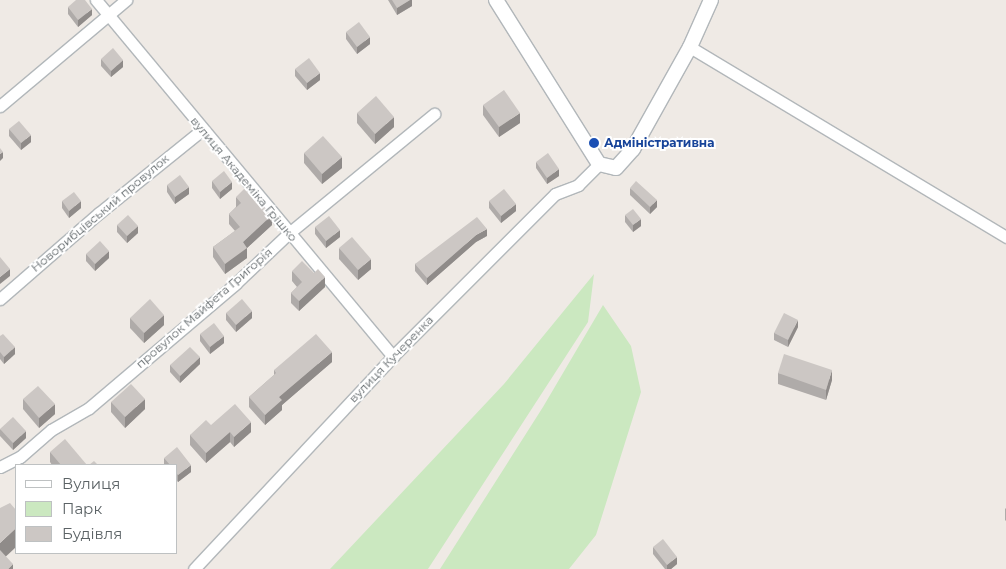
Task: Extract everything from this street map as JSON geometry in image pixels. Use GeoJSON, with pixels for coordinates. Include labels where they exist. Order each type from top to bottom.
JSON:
{"type":"FeatureCollection","features":[{"type":"Feature","properties":{"kind":"street","name":"вулиця Академіка Грішко"},"geometry":{"type":"LineString","coordinates":[[96,0],[202,130],[393,356]]}},
{"type":"Feature","properties":{"kind":"street"},"geometry":{"type":"LineString","coordinates":[[0,106],[126,0]]}},
{"type":"Feature","properties":{"kind":"street"},"geometry":{"type":"LineString","coordinates":[[496,0],[599,164],[616,168],[626,160],[690,47],[711,0]]}},
{"type":"Feature","properties":{"kind":"street"},"geometry":{"type":"LineString","coordinates":[[690,47],[1006,237]]}},
{"type":"Feature","properties":{"kind":"street","name":"провулок Майфета Григорія"},"geometry":{"type":"LineString","coordinates":[[0,467],[20,457],[51,430],[89,408],[235,284],[289,233],[434,114]]}},
{"type":"Feature","properties":{"kind":"street","name":"Новорибцівський провулок"},"geometry":{"type":"LineString","coordinates":[[0,299],[106,207],[202,130]]}},
{"type":"Feature","properties":{"kind":"street","name":"вулиця Кучеренка"},"geometry":{"type":"LineString","coordinates":[[194,569],[393,356],[555,194],[578,185],[599,164]]}},
{"type":"Feature","properties":{"kind":"green space"},"geometry":{"type":"Polygon","coordinates":[[[594,274],[588,322],[428,569],[330,569],[504,384],[594,274]]]}},
{"type":"Feature","properties":{"kind":"green space"},"geometry":{"type":"Polygon","coordinates":[[[603,305],[631,346],[641,392],[596,535],[569,569],[440,569],[543,407],[603,305]]]}},
{"type":"Feature","properties":{"kind":"building"},"geometry":{"type":"Polygon","coordinates":[[[76,0],[85,0],[92,9],[78,20],[68,7],[76,0]]]}},
{"type":"Feature","properties":{"kind":"building"},"geometry":{"type":"Polygon","coordinates":[[[392,0],[410,0],[397,8],[392,0]]]}},
{"type":"Feature","properties":{"kind":"building"},"geometry":{"type":"Polygon","coordinates":[[[359,22],[370,37],[357,47],[346,32],[359,22]]]}},
{"type":"Feature","properties":{"kind":"building"},"geometry":{"type":"Polygon","coordinates":[[[113,48],[123,60],[111,71],[101,59],[113,48]]]}},
{"type":"Feature","properties":{"kind":"building"},"geometry":{"type":"Polygon","coordinates":[[[309,58],[320,73],[307,83],[295,69],[309,58]]]}},
{"type":"Feature","properties":{"kind":"building"},"geometry":{"type":"Polygon","coordinates":[[[504,90],[520,113],[499,127],[483,105],[504,90]]]}},
{"type":"Feature","properties":{"kind":"building"},"geometry":{"type":"Polygon","coordinates":[[[376,96],[394,117],[375,134],[357,113],[376,96]]]}},
{"type":"Feature","properties":{"kind":"building"},"geometry":{"type":"Polygon","coordinates":[[[19,121],[31,135],[21,143],[9,129],[19,121]]]}},
{"type":"Feature","properties":{"kind":"building"},"geometry":{"type":"Polygon","coordinates":[[[323,136],[342,157],[322,174],[304,153],[323,136]]]}},
{"type":"Feature","properties":{"kind":"building"},"geometry":{"type":"Polygon","coordinates":[[[548,153],[559,169],[547,178],[536,162],[548,153]]]}},
{"type":"Feature","properties":{"kind":"building"},"geometry":{"type":"Polygon","coordinates":[[[224,171],[232,182],[220,192],[212,181],[224,171]]]}},
{"type":"Feature","properties":{"kind":"building"},"geometry":{"type":"Polygon","coordinates":[[[180,175],[189,187],[175,197],[167,185],[180,175]]]}},
{"type":"Feature","properties":{"kind":"building"},"geometry":{"type":"Polygon","coordinates":[[[636,181],[657,200],[650,207],[630,188],[636,181]]]}},
{"type":"Feature","properties":{"kind":"building"},"geometry":{"type":"Polygon","coordinates":[[[246,187],[272,215],[243,242],[247,248],[225,264],[213,247],[240,227],[229,214],[241,203],[236,197],[246,187]]]}},
{"type":"Feature","properties":{"kind":"building"},"geometry":{"type":"Polygon","coordinates":[[[504,189],[516,204],[501,216],[489,201],[504,189]]]}},
{"type":"Feature","properties":{"kind":"building"},"geometry":{"type":"Polygon","coordinates":[[[74,192],[81,201],[69,211],[62,201],[74,192]]]}},
{"type":"Feature","properties":{"kind":"building"},"geometry":{"type":"Polygon","coordinates":[[[633,209],[641,219],[633,225],[625,215],[633,209]]]}},
{"type":"Feature","properties":{"kind":"building"},"geometry":{"type":"Polygon","coordinates":[[[128,215],[138,226],[127,236],[117,225],[128,215]]]}},
{"type":"Feature","properties":{"kind":"building"},"geometry":{"type":"Polygon","coordinates":[[[329,216],[340,230],[326,241],[315,227],[329,216]]]}},
{"type":"Feature","properties":{"kind":"building"},"geometry":{"type":"Polygon","coordinates":[[[477,217],[487,229],[476,235],[427,278],[415,264],[477,217]]]}},
{"type":"Feature","properties":{"kind":"building"},"geometry":{"type":"Polygon","coordinates":[[[352,237],[371,259],[358,270],[339,248],[352,237]]]}},
{"type":"Feature","properties":{"kind":"building"},"geometry":{"type":"Polygon","coordinates":[[[100,241],[109,251],[95,264],[86,254],[100,241]]]}},
{"type":"Feature","properties":{"kind":"building"},"geometry":{"type":"Polygon","coordinates":[[[0,257],[10,269],[0,277],[0,257]]]}},
{"type":"Feature","properties":{"kind":"building"},"geometry":{"type":"Polygon","coordinates":[[[302,261],[314,273],[318,269],[325,277],[299,301],[291,293],[302,282],[292,271],[302,261]]]}},
{"type":"Feature","properties":{"kind":"building"},"geometry":{"type":"Polygon","coordinates":[[[150,299],[164,315],[144,333],[130,318],[150,299]]]}},
{"type":"Feature","properties":{"kind":"building"},"geometry":{"type":"Polygon","coordinates":[[[242,299],[252,311],[236,325],[226,313],[242,299]]]}},
{"type":"Feature","properties":{"kind":"building"},"geometry":{"type":"Polygon","coordinates":[[[784,313],[798,320],[788,340],[774,333],[784,313]]]}},
{"type":"Feature","properties":{"kind":"building"},"geometry":{"type":"Polygon","coordinates":[[[214,323],[224,336],[210,347],[200,334],[214,323]]]}},
{"type":"Feature","properties":{"kind":"building"},"geometry":{"type":"Polygon","coordinates":[[[3,334],[15,347],[4,357],[0,352],[0,336],[3,334]]]}},
{"type":"Feature","properties":{"kind":"building"},"geometry":{"type":"Polygon","coordinates":[[[316,334],[332,352],[279,397],[282,400],[265,415],[249,397],[276,373],[274,370],[316,334]]]}},
{"type":"Feature","properties":{"kind":"building"},"geometry":{"type":"Polygon","coordinates":[[[190,347],[200,357],[180,376],[170,365],[190,347]]]}},
{"type":"Feature","properties":{"kind":"building"},"geometry":{"type":"Polygon","coordinates":[[[784,354],[832,370],[826,390],[778,373],[784,354]]]}},
{"type":"Feature","properties":{"kind":"building"},"geometry":{"type":"Polygon","coordinates":[[[131,384],[145,399],[125,417],[111,402],[131,384]]]}},
{"type":"Feature","properties":{"kind":"building"},"geometry":{"type":"Polygon","coordinates":[[[38,386],[55,404],[39,418],[23,399],[38,386]]]}},
{"type":"Feature","properties":{"kind":"building"},"geometry":{"type":"Polygon","coordinates":[[[235,404],[251,422],[234,437],[230,432],[206,453],[190,435],[206,420],[211,425],[235,404]]]}},
{"type":"Feature","properties":{"kind":"building"},"geometry":{"type":"Polygon","coordinates":[[[13,417],[26,431],[13,443],[0,429],[13,417]]]}},
{"type":"Feature","properties":{"kind":"building"},"geometry":{"type":"Polygon","coordinates":[[[65,439],[86,464],[60,464],[50,452],[65,439]]]}},
{"type":"Feature","properties":{"kind":"building"},"geometry":{"type":"Polygon","coordinates":[[[177,447],[191,465],[178,475],[178,464],[169,464],[164,458],[177,447]]]}},
{"type":"Feature","properties":{"kind":"building"},"geometry":{"type":"Polygon","coordinates":[[[10,503],[15,509],[15,529],[0,543],[0,508],[10,503]]]}},
{"type":"Feature","properties":{"kind":"building"},"geometry":{"type":"Polygon","coordinates":[[[663,539],[677,557],[667,565],[653,547],[663,539]]]}},
{"type":"Feature","properties":{"kind":"building"},"geometry":{"type":"Polygon","coordinates":[[[0,550],[13,564],[8,569],[0,569],[0,550]]]}},
{"type":"Feature","properties":{"kind":"place","name":"Адміністративна"},"geometry":{"type":"Point","coordinates":[594,143]}}]}
